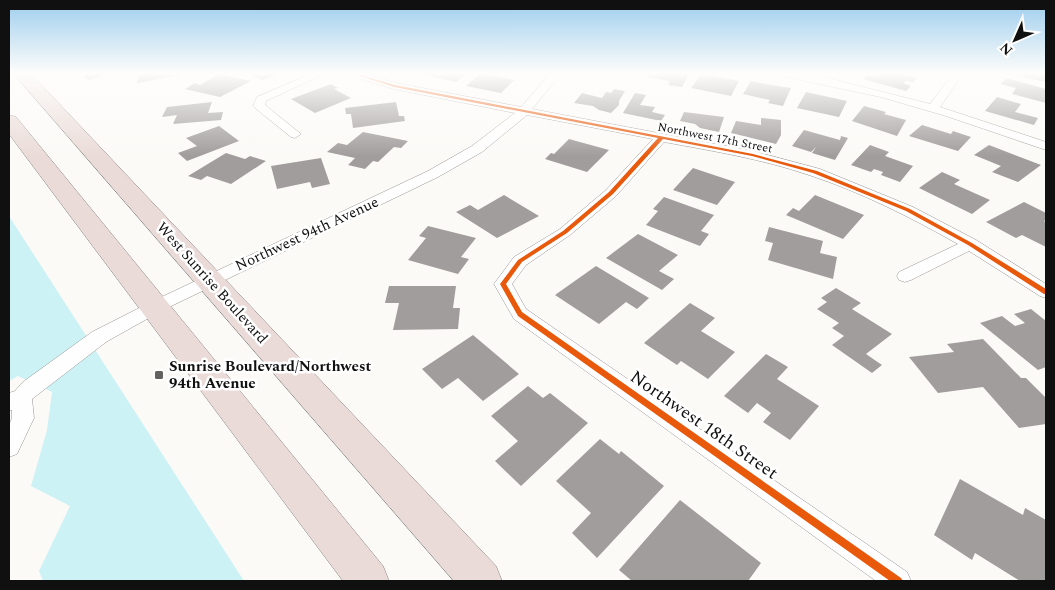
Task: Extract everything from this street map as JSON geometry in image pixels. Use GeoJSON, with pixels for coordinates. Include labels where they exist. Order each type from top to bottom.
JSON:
{"type":"FeatureCollection","features":[{"type":"Feature","properties":{"kind":"highway","name":"West Sunrise Boulevard"},"geometry":{"type":"LineString","coordinates":[[47,102],[481,581]]}},
{"type":"Feature","properties":{"kind":"highway"},"geometry":{"type":"LineString","coordinates":[[9,121],[368,581]]}},
{"type":"Feature","properties":{"kind":"street"},"geometry":{"type":"LineString","coordinates":[[260,102],[259,106],[295,134]]}},
{"type":"Feature","properties":{"kind":"street","name":"Northwest 17th Street"},"geometry":{"type":"LineString","coordinates":[[472,102],[753,155],[815,172],[908,210],[970,244],[1046,292]]}},
{"type":"Feature","properties":{"kind":"street","name":"Northwest 94th Avenue"},"geometry":{"type":"LineString","coordinates":[[9,447],[23,418],[20,396],[99,337],[210,280],[432,174],[477,149],[524,112],[533,102]]}},
{"type":"Feature","properties":{"kind":"street"},"geometry":{"type":"LineString","coordinates":[[910,102],[1046,146]]}},
{"type":"Feature","properties":{"kind":"street"},"geometry":{"type":"LineString","coordinates":[[933,108],[938,102]]}},
{"type":"Feature","properties":{"kind":"street","name":"Northwest 18th Street"},"geometry":{"type":"LineString","coordinates":[[661,138],[611,193],[565,232],[520,261],[503,284],[520,314],[898,581]]}},
{"type":"Feature","properties":{"kind":"street"},"geometry":{"type":"LineString","coordinates":[[905,276],[970,244]]}},
{"type":"Feature","properties":{"kind":"water"},"geometry":{"type":"Polygon","coordinates":[[[9,216],[244,581],[43,581],[39,571],[70,506],[31,486],[47,430],[52,392],[18,376],[9,381],[9,216]]]}},
{"type":"Feature","properties":{"kind":"building"},"geometry":{"type":"Polygon","coordinates":[[[212,102],[208,113],[223,112],[221,120],[173,124],[177,115],[162,117],[167,107],[212,102]]]}},
{"type":"Feature","properties":{"kind":"building"},"geometry":{"type":"Polygon","coordinates":[[[295,102],[343,102],[315,113],[295,102]]]}},
{"type":"Feature","properties":{"kind":"building"},"geometry":{"type":"Polygon","coordinates":[[[396,102],[399,116],[404,116],[405,121],[353,128],[351,114],[346,114],[345,108],[396,102]]]}},
{"type":"Feature","properties":{"kind":"building"},"geometry":{"type":"Polygon","coordinates":[[[619,102],[619,105],[611,113],[599,110],[593,106],[574,103],[619,102]]]}},
{"type":"Feature","properties":{"kind":"building"},"geometry":{"type":"Polygon","coordinates":[[[630,102],[642,102],[640,105],[655,107],[652,112],[665,115],[661,121],[623,113],[630,102]]]}},
{"type":"Feature","properties":{"kind":"building"},"geometry":{"type":"Polygon","coordinates":[[[769,102],[785,102],[783,106],[768,103],[769,102]]]}},
{"type":"Feature","properties":{"kind":"building"},"geometry":{"type":"Polygon","coordinates":[[[801,102],[847,102],[839,117],[797,108],[801,102]]]}},
{"type":"Feature","properties":{"kind":"building"},"geometry":{"type":"Polygon","coordinates":[[[993,102],[1013,102],[1021,104],[1015,112],[1038,118],[1034,125],[985,111],[993,102]]]}},
{"type":"Feature","properties":{"kind":"building"},"geometry":{"type":"Polygon","coordinates":[[[864,106],[906,120],[897,136],[852,121],[864,106]]]}},
{"type":"Feature","properties":{"kind":"building"},"geometry":{"type":"Polygon","coordinates":[[[684,112],[724,117],[719,132],[680,121],[684,112]]]}},
{"type":"Feature","properties":{"kind":"building"},"geometry":{"type":"Polygon","coordinates":[[[761,118],[781,120],[781,135],[776,144],[731,133],[736,121],[761,125],[761,118]]]}},
{"type":"Feature","properties":{"kind":"building"},"geometry":{"type":"Polygon","coordinates":[[[922,125],[951,134],[953,131],[971,137],[958,151],[909,136],[922,125]]]}},
{"type":"Feature","properties":{"kind":"building"},"geometry":{"type":"Polygon","coordinates":[[[219,126],[239,141],[187,161],[178,153],[197,146],[186,138],[219,126]]]}},
{"type":"Feature","properties":{"kind":"building"},"geometry":{"type":"Polygon","coordinates":[[[804,130],[840,140],[841,136],[848,138],[835,160],[812,153],[816,147],[811,152],[792,146],[804,130]]]}},
{"type":"Feature","properties":{"kind":"building"},"geometry":{"type":"Polygon","coordinates":[[[363,132],[408,141],[401,148],[394,147],[378,162],[373,161],[365,169],[348,165],[355,158],[327,152],[338,143],[347,145],[363,132]]]}},
{"type":"Feature","properties":{"kind":"building"},"geometry":{"type":"Polygon","coordinates":[[[569,139],[609,150],[587,172],[545,159],[551,153],[554,154],[569,139]]]}},
{"type":"Feature","properties":{"kind":"building"},"geometry":{"type":"Polygon","coordinates":[[[870,145],[889,152],[885,156],[913,166],[900,182],[881,175],[883,172],[874,169],[871,172],[851,165],[870,145]]]}},
{"type":"Feature","properties":{"kind":"building"},"geometry":{"type":"Polygon","coordinates":[[[989,145],[1041,165],[1018,182],[992,172],[1001,166],[974,155],[989,145]]]}},
{"type":"Feature","properties":{"kind":"building"},"geometry":{"type":"Polygon","coordinates":[[[226,153],[245,159],[250,156],[266,161],[231,184],[207,176],[201,180],[188,176],[226,153]]]}},
{"type":"Feature","properties":{"kind":"building"},"geometry":{"type":"Polygon","coordinates":[[[321,158],[330,184],[312,188],[310,182],[277,189],[271,166],[321,158]]]}},
{"type":"Feature","properties":{"kind":"building"},"geometry":{"type":"Polygon","coordinates":[[[693,168],[735,182],[717,205],[673,190],[693,168]]]}},
{"type":"Feature","properties":{"kind":"building"},"geometry":{"type":"Polygon","coordinates":[[[942,172],[960,180],[954,184],[990,200],[972,214],[919,188],[942,172]]]}},
{"type":"Feature","properties":{"kind":"building"},"geometry":{"type":"Polygon","coordinates":[[[504,195],[539,216],[497,238],[456,212],[470,205],[478,210],[504,195]]]}},
{"type":"Feature","properties":{"kind":"building"},"geometry":{"type":"Polygon","coordinates":[[[815,195],[864,215],[843,239],[786,215],[793,208],[799,211],[815,195]]]}},
{"type":"Feature","properties":{"kind":"building"},"geometry":{"type":"Polygon","coordinates":[[[664,197],[714,215],[701,231],[709,234],[700,246],[646,225],[658,211],[653,209],[664,197]]]}},
{"type":"Feature","properties":{"kind":"building"},"geometry":{"type":"Polygon","coordinates":[[[1024,202],[1046,213],[1046,220],[1044,221],[1046,223],[1046,247],[1022,235],[1016,238],[986,222],[1024,202]]]}},
{"type":"Feature","properties":{"kind":"building"},"geometry":{"type":"Polygon","coordinates":[[[428,226],[476,238],[461,257],[469,259],[458,274],[408,260],[426,238],[419,236],[428,226]]]}},
{"type":"Feature","properties":{"kind":"building"},"geometry":{"type":"Polygon","coordinates":[[[769,227],[823,241],[820,253],[837,257],[833,279],[768,260],[773,243],[765,241],[769,227]]]}},
{"type":"Feature","properties":{"kind":"building"},"geometry":{"type":"Polygon","coordinates":[[[638,234],[678,255],[659,271],[674,279],[662,290],[606,258],[638,234]]]}},
{"type":"Feature","properties":{"kind":"building"},"geometry":{"type":"Polygon","coordinates":[[[596,266],[649,298],[637,309],[626,302],[599,324],[555,295],[596,266]]]}},
{"type":"Feature","properties":{"kind":"building"},"geometry":{"type":"Polygon","coordinates":[[[389,286],[456,286],[453,308],[460,308],[458,329],[393,330],[399,303],[385,303],[389,286]]]}},
{"type":"Feature","properties":{"kind":"building"},"geometry":{"type":"Polygon","coordinates":[[[836,288],[861,303],[852,309],[892,334],[866,354],[882,365],[872,373],[832,345],[844,336],[832,328],[839,323],[817,309],[827,302],[821,298],[836,288]]]}},
{"type":"Feature","properties":{"kind":"building"},"geometry":{"type":"Polygon","coordinates":[[[690,303],[715,318],[701,331],[735,352],[708,379],[681,361],[677,365],[644,343],[690,303]]]}},
{"type":"Feature","properties":{"kind":"building"},"geometry":{"type":"Polygon","coordinates":[[[1031,309],[1046,321],[1046,367],[1038,370],[980,323],[1002,316],[1015,326],[1025,323],[1014,314],[1031,309]]]}},
{"type":"Feature","properties":{"kind":"building"},"geometry":{"type":"Polygon","coordinates":[[[473,335],[519,374],[483,401],[458,378],[442,389],[422,369],[473,335]]]}},
{"type":"Feature","properties":{"kind":"building"},"geometry":{"type":"Polygon","coordinates":[[[983,339],[1021,378],[1026,378],[1046,398],[1046,424],[1019,428],[983,387],[938,393],[909,357],[954,352],[947,344],[983,339]]]}},
{"type":"Feature","properties":{"kind":"building"},"geometry":{"type":"Polygon","coordinates":[[[766,354],[788,367],[777,379],[819,406],[790,440],[763,422],[771,413],[757,403],[748,413],[724,396],[766,354]]]}},
{"type":"Feature","properties":{"kind":"building"},"geometry":{"type":"Polygon","coordinates":[[[528,386],[543,398],[550,393],[588,423],[521,486],[495,461],[518,441],[491,416],[528,386]]]}},
{"type":"Feature","properties":{"kind":"building"},"geometry":{"type":"Polygon","coordinates":[[[600,439],[619,454],[621,451],[664,486],[597,558],[572,533],[591,513],[556,481],[600,439]]]}},
{"type":"Feature","properties":{"kind":"building"},"geometry":{"type":"Polygon","coordinates":[[[960,479],[1023,515],[1025,508],[1046,520],[1045,581],[1020,581],[975,553],[972,560],[934,535],[960,479]]]}},
{"type":"Feature","properties":{"kind":"building"},"geometry":{"type":"Polygon","coordinates":[[[680,500],[761,563],[748,581],[632,581],[619,570],[680,500]]]}},
{"type":"Feature","properties":{"kind":"cycle path"},"geometry":{"type":"LineString","coordinates":[[475,102],[753,155],[815,172],[908,210],[970,244],[1046,292]]}},
{"type":"Feature","properties":{"kind":"cycle path"},"geometry":{"type":"LineString","coordinates":[[661,138],[611,193],[565,232],[520,261],[503,284],[520,314],[898,581]]}},
{"type":"Feature","properties":{"kind":"place","name":"Sunrise Boulevard/Northwest 94th Avenue"},"geometry":{"type":"Point","coordinates":[159,375]}}]}
